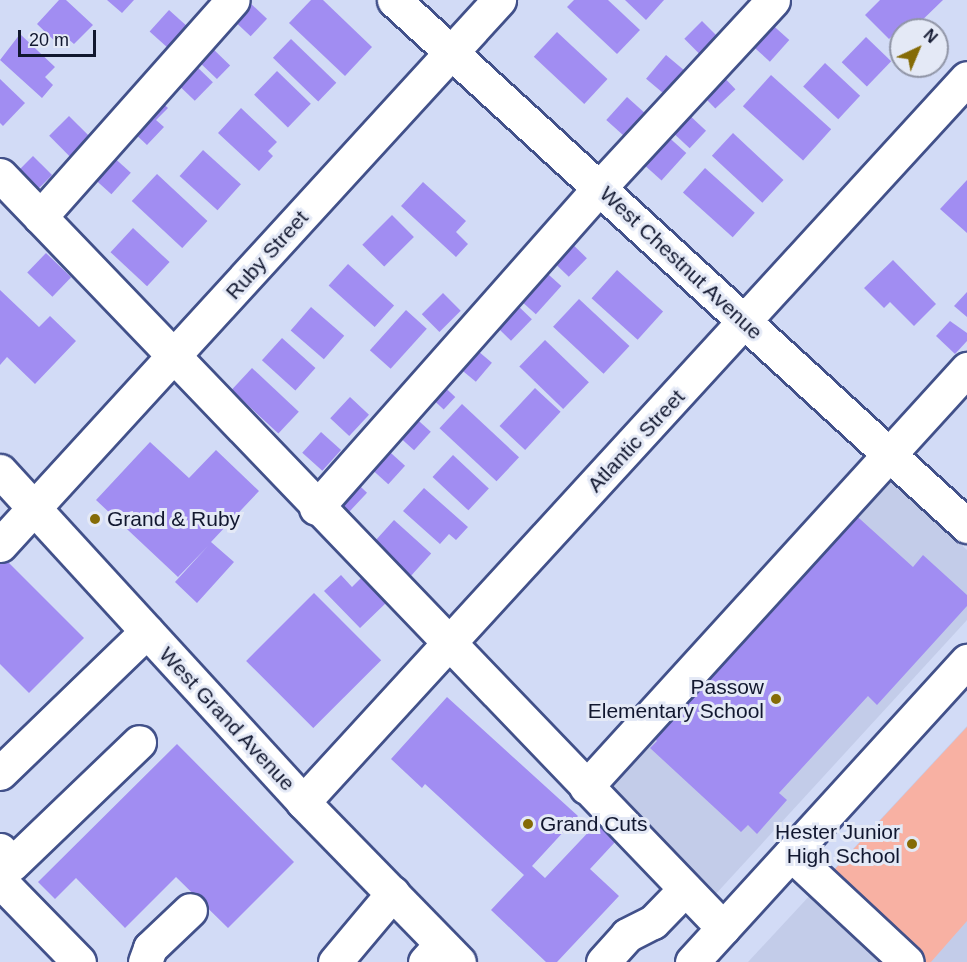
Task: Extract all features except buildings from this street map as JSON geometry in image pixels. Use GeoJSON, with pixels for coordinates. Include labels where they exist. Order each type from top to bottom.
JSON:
{"type":"FeatureCollection","features":[{"type":"Feature","properties":{"kind":"street"},"geometry":{"type":"LineString","coordinates":[[40,217],[233,0]]}},
{"type":"Feature","properties":{"kind":"street","name":"West Chestnut Avenue"},"geometry":{"type":"LineString","coordinates":[[394,0],[967,526]]}},
{"type":"Feature","properties":{"kind":"street","name":"Ruby Street"},"geometry":{"type":"LineString","coordinates":[[0,545],[499,0]]}},
{"type":"Feature","properties":{"kind":"street"},"geometry":{"type":"LineString","coordinates":[[316,508],[599,188],[772,0]]}},
{"type":"Feature","properties":{"kind":"street","name":"Atlantic Street"},"geometry":{"type":"LineString","coordinates":[[303,802],[746,323],[967,78]]}},
{"type":"Feature","properties":{"kind":"street"},"geometry":{"type":"LineString","coordinates":[[0,175],[316,508],[723,928]]}},
{"type":"Feature","properties":{"kind":"street"},"geometry":{"type":"LineString","coordinates":[[586,787],[967,369]]}},
{"type":"Feature","properties":{"kind":"street","name":"West Grand Avenue"},"geometry":{"type":"LineString","coordinates":[[0,471],[303,802],[393,893],[442,956]]}},
{"type":"Feature","properties":{"kind":"street"},"geometry":{"type":"LineString","coordinates":[[0,773],[147,631]]}},
{"type":"Feature","properties":{"kind":"street"},"geometry":{"type":"LineString","coordinates":[[693,962],[967,661]]}},
{"type":"Feature","properties":{"kind":"street"},"geometry":{"type":"LineString","coordinates":[[0,850],[12,864],[139,742]]}},
{"type":"Feature","properties":{"kind":"street"},"geometry":{"type":"LineString","coordinates":[[791,854],[907,962]]}},
{"type":"Feature","properties":{"kind":"street"},"geometry":{"type":"LineString","coordinates":[[0,881],[79,962]]}},
{"type":"Feature","properties":{"kind":"street"},"geometry":{"type":"LineString","coordinates":[[603,962],[627,935],[653,921],[685,889]]}},
{"type":"Feature","properties":{"kind":"street"},"geometry":{"type":"LineString","coordinates":[[335,962],[393,893]]}},
{"type":"Feature","properties":{"kind":"street"},"geometry":{"type":"LineString","coordinates":[[145,962],[150,948],[190,910]]}},
{"type":"Feature","properties":{"kind":"shaded area","name":"Passow Elementary School"},"geometry":{"type":"Polygon","coordinates":[[[873,464],[967,550],[967,620],[713,897],[584,778],[873,464]]]}},
{"type":"Feature","properties":{"kind":"shaded area","name":"Hester Junior High School"},"geometry":{"type":"Polygon","coordinates":[[[967,726],[967,962],[748,962],[967,726]]]}},
{"type":"Feature","properties":{"kind":"shaded area","name":"Hester Junior High School"},"geometry":{"type":"Polygon","coordinates":[[[967,727],[967,921],[931,962],[907,962],[822,883],[967,727]]]}},
{"type":"Feature","properties":{"kind":"place","name":"Grand & Ruby"},"geometry":{"type":"Point","coordinates":[95,519]}},
{"type":"Feature","properties":{"kind":"place","name":"Passow Elementary School"},"geometry":{"type":"Point","coordinates":[776,699]}},
{"type":"Feature","properties":{"kind":"place","name":"Grand Cuts"},"geometry":{"type":"Point","coordinates":[528,824]}},
{"type":"Feature","properties":{"kind":"place","name":"Hester Junior High School"},"geometry":{"type":"Point","coordinates":[912,844]}}]}
